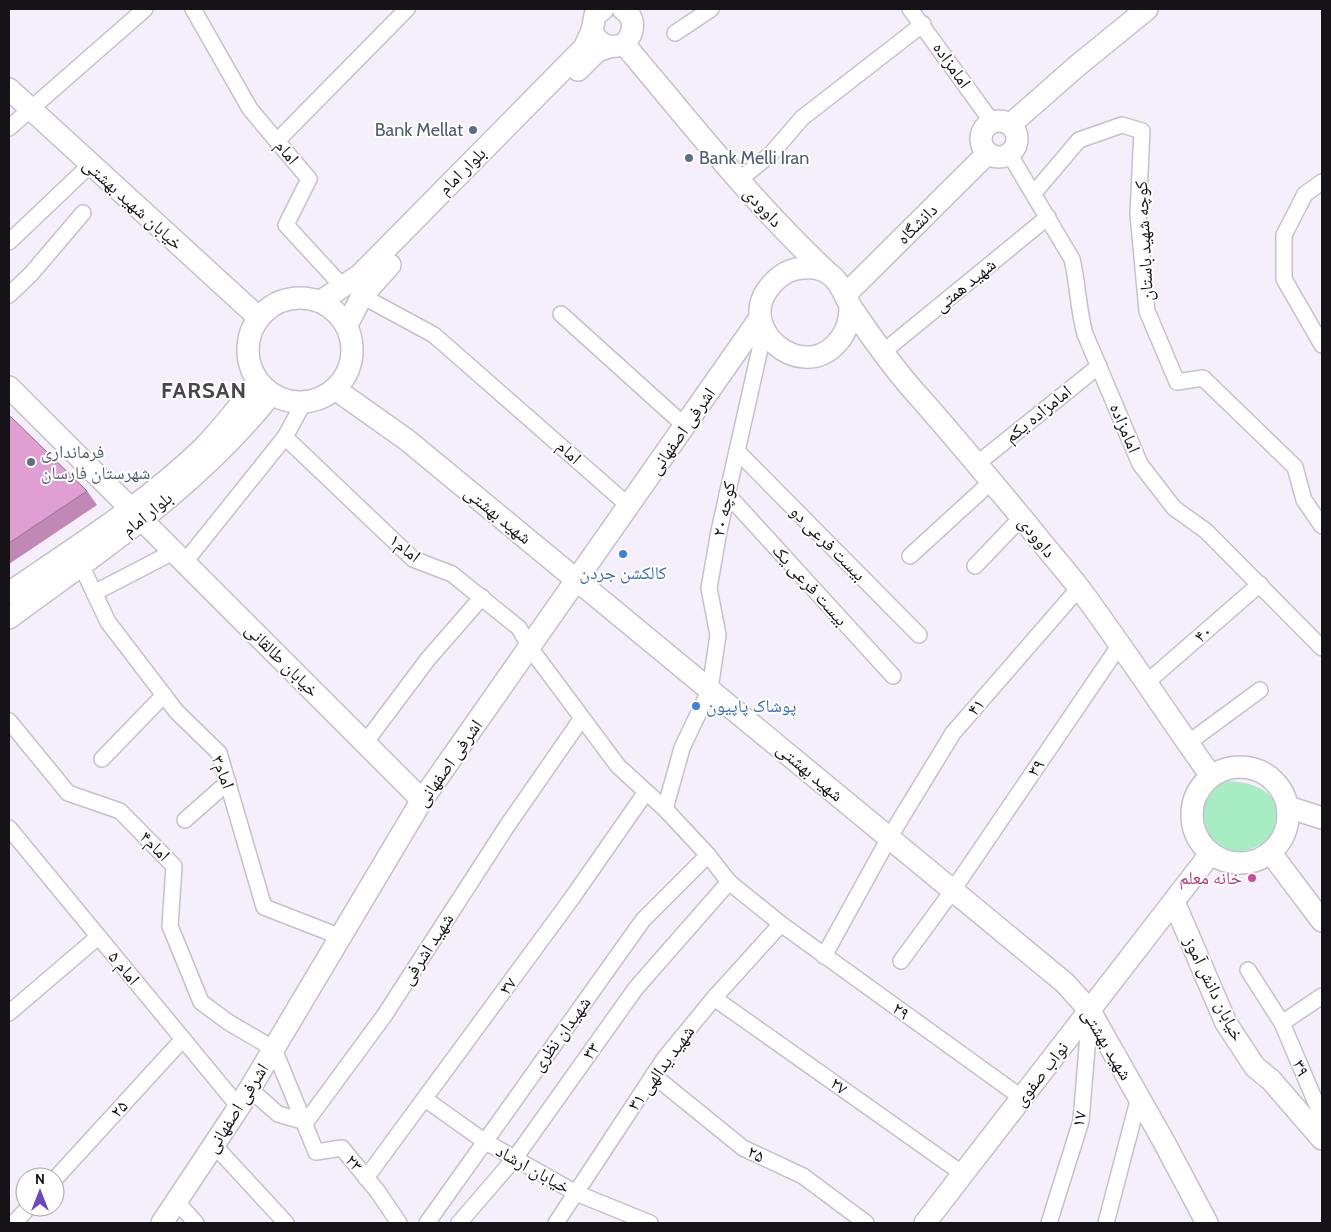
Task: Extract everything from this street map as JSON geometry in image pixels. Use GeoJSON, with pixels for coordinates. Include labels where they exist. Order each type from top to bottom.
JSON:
{"type":"FeatureCollection","features":[{"type":"Feature","properties":{"kind":"main road","name":"بلوار امام"},"geometry":{"type":"LineString","coordinates":[[347,324],[353,292],[360,275],[584,48],[592,31],[592,23],[601,9]]}},
{"type":"Feature","properties":{"kind":"main road"},"geometry":{"type":"LineString","coordinates":[[1001,123],[1016,131],[1018,140],[1016,148],[1010,155],[994,157],[983,148],[982,133],[1001,123],[1077,66],[1147,9]]}},
{"type":"Feature","properties":{"kind":"main road"},"geometry":{"type":"LineString","coordinates":[[616,45],[632,32],[631,12]]}},
{"type":"Feature","properties":{"kind":"main road","name":"داوودی"},"geometry":{"type":"LineString","coordinates":[[592,31],[601,44],[616,45],[800,247],[830,275]]}},
{"type":"Feature","properties":{"kind":"main road","name":"بلوار امام"},"geometry":{"type":"LineString","coordinates":[[321,301],[353,292],[597,51],[616,45]]}},
{"type":"Feature","properties":{"kind":"main road","name":"خیابان شهید بهشتی"},"geometry":{"type":"LineString","coordinates":[[9,89],[258,317]]}},
{"type":"Feature","properties":{"kind":"main road","name":"دانشگاه"},"geometry":{"type":"LineString","coordinates":[[848,300],[988,154]]}},
{"type":"Feature","properties":{"kind":"main road"},"geometry":{"type":"LineString","coordinates":[[792,269],[818,269],[830,275],[848,300],[850,318],[846,331],[830,350],[818,356],[792,356],[780,350],[762,325],[760,307],[764,294],[780,275],[792,269]]}},
{"type":"Feature","properties":{"kind":"main road"},"geometry":{"type":"LineString","coordinates":[[304,297],[321,301],[336,311],[347,324],[352,341],[352,359],[346,375],[335,389],[321,398],[304,402],[287,401],[264,388],[250,366],[247,349],[250,332],[258,317],[271,305],[287,298],[304,297]]}},
{"type":"Feature","properties":{"kind":"main road","name":"داوودی"},"geometry":{"type":"LineString","coordinates":[[848,300],[907,384],[978,463],[1079,588],[1211,776]]}},
{"type":"Feature","properties":{"kind":"main road","name":"اشرفی اصفهانی"},"geometry":{"type":"LineString","coordinates":[[162,1223],[239,1107],[422,800],[685,426],[762,325]]}},
{"type":"Feature","properties":{"kind":"main road","name":"خیابان طالقانی"},"geometry":{"type":"LineString","coordinates":[[9,387],[422,800]]}},
{"type":"Feature","properties":{"kind":"main road","name":"بلوار امام"},"geometry":{"type":"LineString","coordinates":[[9,618],[81,565],[136,515],[231,418],[264,388]]}},
{"type":"Feature","properties":{"kind":"main road","name":"شهید بهشتی"},"geometry":{"type":"LineString","coordinates":[[335,389],[407,440],[1065,983],[1090,1011],[1139,1097],[1203,1221]]}},
{"type":"Feature","properties":{"kind":"main road","name":"بلوار امام"},"geometry":{"type":"LineString","coordinates":[[9,593],[136,515]]}},
{"type":"Feature","properties":{"kind":"main road"},"geometry":{"type":"LineString","coordinates":[[1230,768],[1252,768],[1265,773],[1276,782],[1284,794],[1288,807],[1288,822],[1284,835],[1270,852],[1252,862],[1238,863],[1224,860],[1211,853],[1200,842],[1194,829],[1192,815],[1194,800],[1200,787],[1211,776],[1230,768]]}},
{"type":"Feature","properties":{"kind":"main road"},"geometry":{"type":"LineString","coordinates":[[1288,807],[1322,818]]}},
{"type":"Feature","properties":{"kind":"main road"},"geometry":{"type":"LineString","coordinates":[[1270,852],[1322,921]]}},
{"type":"Feature","properties":{"kind":"main road","name":"نواب صفوی"},"geometry":{"type":"LineString","coordinates":[[925,1223],[1211,853]]}},
{"type":"Feature","properties":{"kind":"main road","name":"خیابان دانش آموز"},"geometry":{"type":"LineString","coordinates":[[1174,902],[1226,1023],[1254,1067],[1271,1080],[1322,1139]]}},
{"type":"Feature","properties":{"kind":"street"},"geometry":{"type":"LineString","coordinates":[[9,128],[145,9]]}},
{"type":"Feature","properties":{"kind":"street","name":"امام"},"geometry":{"type":"LineString","coordinates":[[193,9],[250,109],[309,179],[286,225],[353,292],[434,335],[629,506]]}},
{"type":"Feature","properties":{"kind":"street"},"geometry":{"type":"LineString","coordinates":[[277,141],[406,9]]}},
{"type":"Feature","properties":{"kind":"street"},"geometry":{"type":"LineString","coordinates":[[675,33],[711,9]]}},
{"type":"Feature","properties":{"kind":"street","name":"امامزاده"},"geometry":{"type":"LineString","coordinates":[[910,9],[1001,123]]}},
{"type":"Feature","properties":{"kind":"street"},"geometry":{"type":"LineString","coordinates":[[739,180],[771,154],[802,118],[923,24]]}},
{"type":"Feature","properties":{"kind":"street","name":"کوچه شهید باستان"},"geometry":{"type":"LineString","coordinates":[[1034,193],[1079,140],[1122,125],[1142,131],[1138,214],[1147,311],[1177,382],[1203,378],[1295,467],[1304,500],[1322,526]]}},
{"type":"Feature","properties":{"kind":"street","name":"امامزاده"},"geometry":{"type":"LineString","coordinates":[[1010,155],[1072,259],[1077,278],[1079,311],[1085,334],[1140,464],[1174,508],[1206,531],[1322,648]]}},
{"type":"Feature","properties":{"kind":"street"},"geometry":{"type":"LineString","coordinates":[[9,242],[90,165]]}},
{"type":"Feature","properties":{"kind":"street"},"geometry":{"type":"LineString","coordinates":[[1322,182],[1305,194],[1284,235],[1284,279],[1322,345]]}},
{"type":"Feature","properties":{"kind":"street"},"geometry":{"type":"LineString","coordinates":[[9,295],[32,274],[83,213]]}},
{"type":"Feature","properties":{"kind":"street","name":"شهید همتی"},"geometry":{"type":"LineString","coordinates":[[883,352],[1048,217]]}},
{"type":"Feature","properties":{"kind":"street"},"geometry":{"type":"LineString","coordinates":[[560,314],[685,426]]}},
{"type":"Feature","properties":{"kind":"street","name":"کوچه ۲۰"},"geometry":{"type":"LineString","coordinates":[[665,809],[682,748],[710,689],[718,635],[709,588],[762,325]]}},
{"type":"Feature","properties":{"kind":"street","name":"امامزاده یکم"},"geometry":{"type":"LineString","coordinates":[[978,463],[1099,366]]}},
{"type":"Feature","properties":{"kind":"street"},"geometry":{"type":"LineString","coordinates":[[94,593],[178,557],[285,437],[304,402]]}},
{"type":"Feature","properties":{"kind":"street","name":"امام۱"},"geometry":{"type":"LineString","coordinates":[[285,437],[413,559],[452,574],[519,628],[530,648],[618,766],[646,792]]}},
{"type":"Feature","properties":{"kind":"street","name":"بیست فرعی دو"},"geometry":{"type":"LineString","coordinates":[[737,451],[919,635]]}},
{"type":"Feature","properties":{"kind":"street"},"geometry":{"type":"LineString","coordinates":[[910,556],[992,482]]}},
{"type":"Feature","properties":{"kind":"street","name":"بیست فرعی یک"},"geometry":{"type":"LineString","coordinates":[[727,494],[893,676]]}},
{"type":"Feature","properties":{"kind":"street"},"geometry":{"type":"LineString","coordinates":[[975,566],[1021,518]]}},
{"type":"Feature","properties":{"kind":"street","name":"امام۳"},"geometry":{"type":"LineString","coordinates":[[81,565],[108,622],[176,711],[219,753],[264,907],[340,937]]}},
{"type":"Feature","properties":{"kind":"street","name":"۴۰"},"geometry":{"type":"LineString","coordinates":[[1146,683],[1260,584]]}},
{"type":"Feature","properties":{"kind":"street","name":"۴۱"},"geometry":{"type":"LineString","coordinates":[[824,956],[889,838],[953,733],[1079,588]]}},
{"type":"Feature","properties":{"kind":"street"},"geometry":{"type":"LineString","coordinates":[[365,743],[428,659],[482,597]]}},
{"type":"Feature","properties":{"kind":"street","name":"۳۹"},"geometry":{"type":"LineString","coordinates":[[901,961],[953,890],[1119,646]]}},
{"type":"Feature","properties":{"kind":"street"},"geometry":{"type":"LineString","coordinates":[[1188,743],[1260,690]]}},
{"type":"Feature","properties":{"kind":"street"},"geometry":{"type":"LineString","coordinates":[[102,759],[164,695]]}},
{"type":"Feature","properties":{"kind":"street","name":"شهید اشرفی"},"geometry":{"type":"LineString","coordinates":[[306,1122],[384,1016],[507,826],[582,718]]}},
{"type":"Feature","properties":{"kind":"street","name":"امام۴"},"geometry":{"type":"LineString","coordinates":[[9,721],[68,793],[120,811],[174,866],[170,926],[201,1002],[228,1022],[274,1049]]}},
{"type":"Feature","properties":{"kind":"street"},"geometry":{"type":"LineString","coordinates":[[185,820],[228,782]]}},
{"type":"Feature","properties":{"kind":"street","name":"۲۹"},"geometry":{"type":"LineString","coordinates":[[646,792],[665,809],[729,882],[824,956],[1022,1098]]}},
{"type":"Feature","properties":{"kind":"street","name":"۳۷"},"geometry":{"type":"LineString","coordinates":[[366,1178],[572,898],[646,792]]}},
{"type":"Feature","properties":{"kind":"street","name":"امام ۵"},"geometry":{"type":"LineString","coordinates":[[9,828],[239,1107]]}},
{"type":"Feature","properties":{"kind":"street","name":"شهیدان نظری"},"geometry":{"type":"LineString","coordinates":[[427,1223],[642,920],[708,856]]}},
{"type":"Feature","properties":{"kind":"street","name":"۳۳"},"geometry":{"type":"LineString","coordinates":[[459,1223],[515,1158],[636,988],[729,882]]}},
{"type":"Feature","properties":{"kind":"street","name":"۳۱ شهید یدالهی"},"geometry":{"type":"LineString","coordinates":[[556,1223],[664,1059],[714,998],[781,924]]}},
{"type":"Feature","properties":{"kind":"street"},"geometry":{"type":"LineString","coordinates":[[9,1013],[98,936]]}},
{"type":"Feature","properties":{"kind":"street","name":"۳۹"},"geometry":{"type":"LineString","coordinates":[[1248,970],[1282,1023],[1319,1110],[1322,1131]]}},
{"type":"Feature","properties":{"kind":"street"},"geometry":{"type":"LineString","coordinates":[[1282,1023],[1322,996]]}},
{"type":"Feature","properties":{"kind":"street","name":"۲۷"},"geometry":{"type":"LineString","coordinates":[[714,998],[963,1174]]}},
{"type":"Feature","properties":{"kind":"street","name":"۱۷"},"geometry":{"type":"LineString","coordinates":[[1049,1223],[1080,1121],[1090,1011]]}},
{"type":"Feature","properties":{"kind":"street","name":"۲۵"},"geometry":{"type":"LineString","coordinates":[[65,1168],[183,1039]]}},
{"type":"Feature","properties":{"kind":"street"},"geometry":{"type":"LineString","coordinates":[[274,1049],[306,1122]]}},
{"type":"Feature","properties":{"kind":"street","name":"۲۵"},"geometry":{"type":"LineString","coordinates":[[653,1076],[742,1148],[803,1176],[866,1223]]}},
{"type":"Feature","properties":{"kind":"street"},"geometry":{"type":"LineString","coordinates":[[250,1089],[278,1114],[306,1122]]}},
{"type":"Feature","properties":{"kind":"street"},"geometry":{"type":"LineString","coordinates":[[1106,1223],[1139,1097]]}},
{"type":"Feature","properties":{"kind":"street","name":"خیابان ارشاد"},"geometry":{"type":"LineString","coordinates":[[425,1099],[484,1141],[576,1193],[650,1223]]}},
{"type":"Feature","properties":{"kind":"street","name":"۲۳"},"geometry":{"type":"LineString","coordinates":[[306,1122],[316,1152],[342,1148],[399,1223]]}},
{"type":"Feature","properties":{"kind":"street"},"geometry":{"type":"LineString","coordinates":[[214,1145],[286,1223]]}},
{"type":"Feature","properties":{"kind":"street"},"geometry":{"type":"LineString","coordinates":[[176,1201],[196,1223]]}},
{"type":"Feature","properties":{"kind":"green space"},"geometry":{"type":"Polygon","coordinates":[[[1226,781],[1252,785],[1262,789],[1270,796],[1276,804],[1278,814],[1271,840],[1238,852],[1227,851],[1214,841],[1206,827],[1203,810],[1204,802],[1210,790],[1226,781]]]}},
{"type":"Feature","properties":{"kind":"building","name":"فرمانداری شهرستان فارسان"},"geometry":{"type":"Polygon","coordinates":[[[9,415],[87,491],[9,543],[9,415]]]}},
{"type":"Feature","properties":{"kind":"place","name":"Bank Mellat"},"geometry":{"type":"Point","coordinates":[473,130]}},
{"type":"Feature","properties":{"kind":"place","name":"Bank Melli Iran"},"geometry":{"type":"Point","coordinates":[689,158]}},
{"type":"Feature","properties":{"kind":"place","name":"فرمانداری شهرستان فارسان"},"geometry":{"type":"Point","coordinates":[31,462]}},
{"type":"Feature","properties":{"kind":"place","name":"کالکشن جردن"},"geometry":{"type":"Point","coordinates":[623,554]}},
{"type":"Feature","properties":{"kind":"place","name":"پوشاک پاپیون"},"geometry":{"type":"Point","coordinates":[696,706]}},
{"type":"Feature","properties":{"kind":"place","name":"خانه معلم"},"geometry":{"type":"Point","coordinates":[1252,878]}},
{"type":"Feature","properties":{"kind":"district","name":"FARSAN"},"geometry":{"type":"Point","coordinates":[204,390]}}]}
